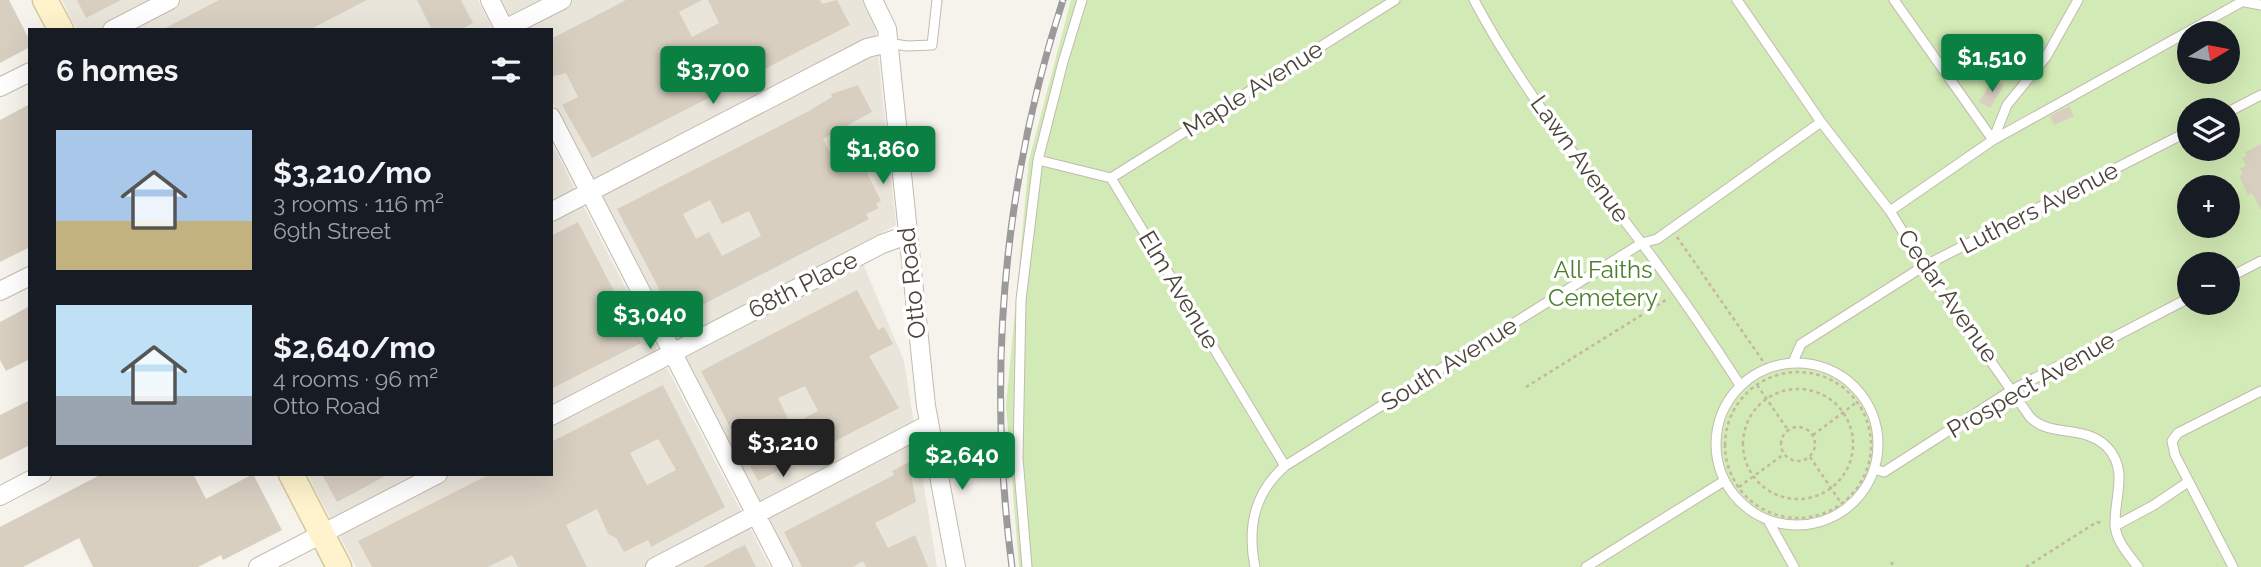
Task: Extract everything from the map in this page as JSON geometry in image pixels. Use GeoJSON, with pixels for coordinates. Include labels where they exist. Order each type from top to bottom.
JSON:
{"type":"FeatureCollection","features":[{"type":"Feature","properties":{"kind":"main road"},"geometry":{"type":"LineString","coordinates":[[46,0],[60,28]]}},
{"type":"Feature","properties":{"kind":"main road"},"geometry":{"type":"LineString","coordinates":[[291,476],[339,567]]}},
{"type":"Feature","properties":{"kind":"street"},"geometry":{"type":"LineString","coordinates":[[116,28],[170,0]]}},
{"type":"Feature","properties":{"kind":"street"},"geometry":{"type":"LineString","coordinates":[[489,0],[503,28]]}},
{"type":"Feature","properties":{"kind":"street"},"geometry":{"type":"LineString","coordinates":[[508,28],[562,0]]}},
{"type":"Feature","properties":{"kind":"street","name":"Otto Road"},"geometry":{"type":"LineString","coordinates":[[873,0],[883,17],[888,43],[929,424],[956,567]]}},
{"type":"Feature","properties":{"kind":"street"},"geometry":{"type":"LineString","coordinates":[[553,211],[867,48],[888,43]]}},
{"type":"Feature","properties":{"kind":"street"},"geometry":{"type":"LineString","coordinates":[[0,87],[28,73]]}},
{"type":"Feature","properties":{"kind":"street"},"geometry":{"type":"LineString","coordinates":[[553,121],[783,567]]}},
{"type":"Feature","properties":{"kind":"street","name":"68th Place"},"geometry":{"type":"LineString","coordinates":[[553,415],[882,244],[907,235]]}},
{"type":"Feature","properties":{"kind":"street"},"geometry":{"type":"LineString","coordinates":[[0,291],[28,277]]}},
{"type":"Feature","properties":{"kind":"street"},"geometry":{"type":"LineString","coordinates":[[655,567],[929,424]]}},
{"type":"Feature","properties":{"kind":"street"},"geometry":{"type":"LineString","coordinates":[[0,496],[38,476]]}},
{"type":"Feature","properties":{"kind":"street"},"geometry":{"type":"LineString","coordinates":[[258,567],[434,476]]}},
{"type":"Feature","properties":{"kind":"lane"},"geometry":{"type":"LineString","coordinates":[[888,43],[907,46],[932,45],[937,0]]}},
{"type":"Feature","properties":{"kind":"lane"},"geometry":{"type":"LineString","coordinates":[[1027,567],[1018,458],[1017,376],[1021,300],[1038,160],[1082,0]]}},
{"type":"Feature","properties":{"kind":"lane","name":"Maple Avenue"},"geometry":{"type":"LineString","coordinates":[[1111,178],[1395,0]]}},
{"type":"Feature","properties":{"kind":"lane","name":"Lawn Avenue"},"geometry":{"type":"LineString","coordinates":[[1474,0],[1489,29],[1562,136],[1642,243],[1740,385]]}},
{"type":"Feature","properties":{"kind":"lane","name":"Cedar Avenue"},"geometry":{"type":"LineString","coordinates":[[1737,0],[1821,122],[1890,211],[1924,266],[2039,426],[2093,435],[2109,449],[2118,465],[2120,486],[2115,526]]}},
{"type":"Feature","properties":{"kind":"lane"},"geometry":{"type":"LineString","coordinates":[[1894,0],[1993,141]]}},
{"type":"Feature","properties":{"kind":"lane"},"geometry":{"type":"LineString","coordinates":[[1993,141],[2007,106],[2046,57],[2078,0]]}},
{"type":"Feature","properties":{"kind":"lane"},"geometry":{"type":"LineString","coordinates":[[1890,211],[1993,141],[2245,1],[2261,5]]}},
{"type":"Feature","properties":{"kind":"lane"},"geometry":{"type":"LineString","coordinates":[[2240,106],[2261,95]]}},
{"type":"Feature","properties":{"kind":"lane","name":"South Avenue"},"geometry":{"type":"LineString","coordinates":[[1255,567],[1252,528],[1258,500],[1266,483],[1285,467],[1642,243],[1657,239],[1821,122]]}},
{"type":"Feature","properties":{"kind":"lane","name":"Luthers Avenue"},"geometry":{"type":"LineString","coordinates":[[1793,362],[1801,344],[1924,266],[2177,137]]}},
{"type":"Feature","properties":{"kind":"lane"},"geometry":{"type":"LineString","coordinates":[[1038,160],[1111,178]]}},
{"type":"Feature","properties":{"kind":"lane","name":"Elm Avenue"},"geometry":{"type":"LineString","coordinates":[[1111,178],[1285,467]]}},
{"type":"Feature","properties":{"kind":"lane"},"geometry":{"type":"LineString","coordinates":[[2240,272],[2261,261]]}},
{"type":"Feature","properties":{"kind":"lane","name":"Prospect Avenue"},"geometry":{"type":"LineString","coordinates":[[1874,469],[1884,472],[2012,390],[2177,304]]}},
{"type":"Feature","properties":{"kind":"lane"},"geometry":{"type":"LineString","coordinates":[[1793,362],[1819,365],[1842,375],[1861,392],[1874,415],[1879,441],[1874,469],[1864,489],[1847,509],[1829,520],[1810,526],[1769,522],[1751,513],[1735,499],[1724,481],[1717,457],[1717,430],[1726,406],[1740,385],[1767,367],[1793,362]]}},
{"type":"Feature","properties":{"kind":"lane"},"geometry":{"type":"LineString","coordinates":[[2233,567],[2188,482],[2172,441],[2178,433],[2261,391]]}},
{"type":"Feature","properties":{"kind":"lane"},"geometry":{"type":"LineString","coordinates":[[1586,567],[1724,481]]}},
{"type":"Feature","properties":{"kind":"lane"},"geometry":{"type":"LineString","coordinates":[[2138,567],[2120,541],[2115,526],[2154,505],[2188,482]]}},
{"type":"Feature","properties":{"kind":"lane"},"geometry":{"type":"LineString","coordinates":[[1769,522],[1794,567]]}},
{"type":"Feature","properties":{"kind":"path"},"geometry":{"type":"LineString","coordinates":[[1671,229],[1767,367]]}},
{"type":"Feature","properties":{"kind":"path"},"geometry":{"type":"LineString","coordinates":[[1526,387],[1677,293]]}},
{"type":"Feature","properties":{"kind":"path"},"geometry":{"type":"LineString","coordinates":[[1789,372],[1810,372],[1829,378],[1846,389],[1857,402],[1868,423],[1871,443],[1869,463],[1862,482],[1842,503],[1816,516],[1780,516],[1764,510],[1738,487],[1729,469],[1726,433],[1740,401],[1758,385],[1770,377],[1789,372]]}},
{"type":"Feature","properties":{"kind":"path"},"geometry":{"type":"LineString","coordinates":[[1758,385],[1788,430]]}},
{"type":"Feature","properties":{"kind":"path"},"geometry":{"type":"LineString","coordinates":[[1808,389],[1828,398],[1844,412],[1851,428],[1853,444],[1847,468],[1831,488],[1811,496],[1790,498],[1770,490],[1754,476],[1744,453],[1746,428],[1750,417],[1767,398],[1780,392],[1808,389]]}},
{"type":"Feature","properties":{"kind":"path"},"geometry":{"type":"LineString","coordinates":[[1813,435],[1857,402]]}},
{"type":"Feature","properties":{"kind":"path"},"geometry":{"type":"LineString","coordinates":[[1802,427],[1813,435],[1814,449],[1810,457],[1796,461],[1784,454],[1781,441],[1788,430],[1802,427]]}},
{"type":"Feature","properties":{"kind":"path"},"geometry":{"type":"LineString","coordinates":[[1738,487],[1784,454]]}},
{"type":"Feature","properties":{"kind":"path"},"geometry":{"type":"LineString","coordinates":[[1810,457],[1842,503]]}},
{"type":"Feature","properties":{"kind":"path"},"geometry":{"type":"LineString","coordinates":[[2026,567],[2097,522],[2115,526]]}},
{"type":"Feature","properties":{"kind":"path"},"geometry":{"type":"LineString","coordinates":[[1891,562],[1895,567]]}},
{"type":"Feature","properties":{"kind":"shaded area"},"geometry":{"type":"Polygon","coordinates":[[[62,0],[478,0],[492,28],[76,28],[62,0]]]}},
{"type":"Feature","properties":{"kind":"shaded area"},"geometry":{"type":"Polygon","coordinates":[[[500,0],[862,0],[875,25],[896,225],[856,247],[904,361],[937,567],[793,567],[553,103],[553,28],[514,28],[500,0]]]}},
{"type":"Feature","properties":{"kind":"shaded area"},"geometry":{"type":"Polygon","coordinates":[[[553,146],[770,567],[356,567],[308,476],[553,476],[553,146]]]}},
{"type":"Feature","properties":{"kind":"green space","name":"All Faiths Cemetery"},"geometry":{"type":"Polygon","coordinates":[[[1071,0],[2261,0],[2261,567],[1019,567],[1006,406],[1029,160],[1071,0]]]}},
{"type":"Feature","properties":{"kind":"building"},"geometry":{"type":"Polygon","coordinates":[[[0,0],[9,0],[28,37],[28,48],[0,63],[0,0]]]}},
{"type":"Feature","properties":{"kind":"building"},"geometry":{"type":"Polygon","coordinates":[[[77,0],[121,0],[86,18],[77,0]]]}},
{"type":"Feature","properties":{"kind":"building"},"geometry":{"type":"Polygon","coordinates":[[[219,0],[367,0],[313,28],[166,28],[219,0]]]}},
{"type":"Feature","properties":{"kind":"building"},"geometry":{"type":"Polygon","coordinates":[[[417,0],[461,0],[473,23],[464,28],[431,28],[417,0]]]}},
{"type":"Feature","properties":{"kind":"building"},"geometry":{"type":"Polygon","coordinates":[[[626,0],[702,0],[679,12],[692,37],[719,23],[708,0],[820,0],[822,4],[837,0],[850,25],[592,158],[562,105],[578,97],[566,73],[553,76],[553,38],[626,0]]]}},
{"type":"Feature","properties":{"kind":"building"},"geometry":{"type":"Polygon","coordinates":[[[1993,79],[2004,85],[1990,108],[1979,102],[1993,79]]]}},
{"type":"Feature","properties":{"kind":"building"},"geometry":{"type":"Polygon","coordinates":[[[858,85],[872,112],[823,139],[839,170],[860,159],[881,201],[876,204],[879,208],[866,214],[869,219],[675,319],[617,209],[807,112],[832,97],[831,94],[858,85]],[[710,200],[683,214],[696,239],[709,232],[722,256],[761,236],[749,211],[722,224],[710,200]]]}},
{"type":"Feature","properties":{"kind":"building"},"geometry":{"type":"Polygon","coordinates":[[[28,105],[28,248],[0,262],[0,120],[28,105]]]}},
{"type":"Feature","properties":{"kind":"building"},"geometry":{"type":"Polygon","coordinates":[[[2069,106],[2074,116],[2054,125],[2050,116],[2069,106]]]}},
{"type":"Feature","properties":{"kind":"building"},"geometry":{"type":"Polygon","coordinates":[[[2261,144],[2261,210],[2252,193],[2248,195],[2240,178],[2243,174],[2240,168],[2246,166],[2242,158],[2247,156],[2245,152],[2261,144]]]}},
{"type":"Feature","properties":{"kind":"building"},"geometry":{"type":"Polygon","coordinates":[[[578,222],[641,343],[553,388],[553,235],[578,222]]]}},
{"type":"Feature","properties":{"kind":"building"},"geometry":{"type":"Polygon","coordinates":[[[857,290],[878,330],[884,327],[893,344],[869,356],[899,408],[758,481],[701,371],[857,290]],[[805,386],[778,398],[791,425],[818,411],[805,386]]]}},
{"type":"Feature","properties":{"kind":"building"},"geometry":{"type":"Polygon","coordinates":[[[28,307],[28,360],[6,371],[0,360],[0,322],[28,307]]]}},
{"type":"Feature","properties":{"kind":"building"},"geometry":{"type":"Polygon","coordinates":[[[663,385],[725,507],[651,547],[648,540],[624,552],[616,538],[608,534],[597,509],[566,525],[587,567],[518,567],[512,555],[488,567],[372,567],[358,541],[486,476],[553,476],[553,441],[663,385]],[[658,439],[630,453],[647,485],[676,470],[658,439]]]}},
{"type":"Feature","properties":{"kind":"building"},"geometry":{"type":"Polygon","coordinates":[[[28,401],[28,446],[0,460],[0,415],[28,401]]]}},
{"type":"Feature","properties":{"kind":"building"},"geometry":{"type":"Polygon","coordinates":[[[909,462],[916,502],[875,523],[888,548],[915,535],[928,567],[866,567],[863,561],[853,567],[802,567],[784,532],[894,475],[892,471],[909,462]]]}},
{"type":"Feature","properties":{"kind":"building"},"geometry":{"type":"Polygon","coordinates":[[[98,476],[194,476],[206,499],[254,476],[282,530],[223,560],[221,555],[198,567],[93,567],[79,538],[23,567],[0,567],[0,527],[98,476]]]}},
{"type":"Feature","properties":{"kind":"building"},"geometry":{"type":"Polygon","coordinates":[[[323,476],[385,476],[337,502],[323,476]]]}},
{"type":"Feature","properties":{"kind":"building"},"geometry":{"type":"Polygon","coordinates":[[[745,545],[756,567],[703,567],[734,550],[745,545]]]}},
{"type":"Feature","properties":{"kind":"railway"},"geometry":{"type":"LineString","coordinates":[[1012,567],[1001,423],[1001,352],[1006,280],[1026,139],[1063,0]]}}]}
